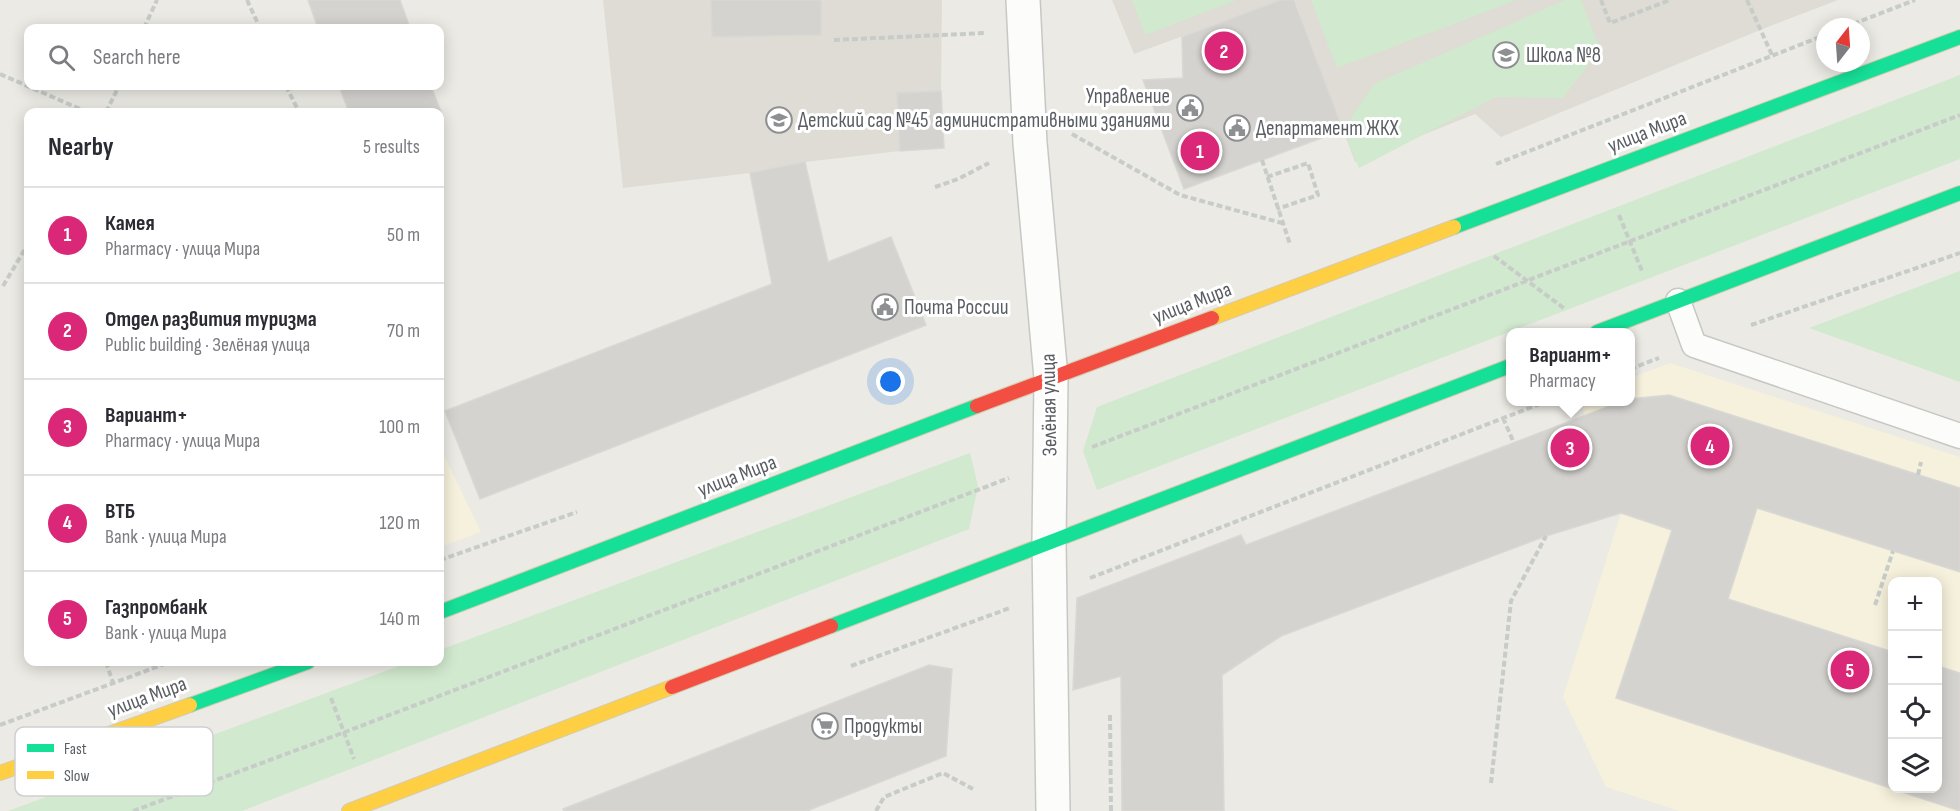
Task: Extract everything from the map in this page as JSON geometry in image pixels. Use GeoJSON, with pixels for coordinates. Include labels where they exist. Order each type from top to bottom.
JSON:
{"type":"FeatureCollection","features":[{"type":"Feature","properties":{"kind":"main road","name":"улица Мира"},"geometry":{"type":"LineString","coordinates":[[444,610],[1051,378],[1960,37]]}},
{"type":"Feature","properties":{"kind":"main road"},"geometry":{"type":"LineString","coordinates":[[1610,328],[1960,193]]}},
{"type":"Feature","properties":{"kind":"main road"},"geometry":{"type":"LineString","coordinates":[[349,811],[1506,368]]}},
{"type":"Feature","properties":{"kind":"main road","name":"улица Мира"},"geometry":{"type":"LineString","coordinates":[[128,727],[297,666]]}},
{"type":"Feature","properties":{"kind":"main road","name":"улица Мира"},"geometry":{"type":"LineString","coordinates":[[0,773],[15,768]]}},
{"type":"Feature","properties":{"kind":"street","name":"Зелёная улица"},"geometry":{"type":"LineString","coordinates":[[1023,0],[1030,143],[1051,378],[1049,542],[1053,811]]}},
{"type":"Feature","properties":{"kind":"lane"},"geometry":{"type":"LineString","coordinates":[[1678,301],[1694,345],[1960,436]]}},
{"type":"Feature","properties":{"kind":"path"},"geometry":{"type":"LineString","coordinates":[[146,24],[157,0]]}},
{"type":"Feature","properties":{"kind":"path"},"geometry":{"type":"LineString","coordinates":[[247,0],[258,24]]}},
{"type":"Feature","properties":{"kind":"path"},"geometry":{"type":"LineString","coordinates":[[1601,0],[1610,23],[1671,0]]}},
{"type":"Feature","properties":{"kind":"path"},"geometry":{"type":"LineString","coordinates":[[1747,0],[1772,55]]}},
{"type":"Feature","properties":{"kind":"path"},"geometry":{"type":"LineString","coordinates":[[1868,18],[1915,0]]}},
{"type":"Feature","properties":{"kind":"path"},"geometry":{"type":"LineString","coordinates":[[834,40],[942,35]]}},
{"type":"Feature","properties":{"kind":"path"},"geometry":{"type":"LineString","coordinates":[[0,74],[24,84]]}},
{"type":"Feature","properties":{"kind":"path"},"geometry":{"type":"LineString","coordinates":[[37,90],[78,108]]}},
{"type":"Feature","properties":{"kind":"path"},"geometry":{"type":"LineString","coordinates":[[108,108],[117,90]]}},
{"type":"Feature","properties":{"kind":"path"},"geometry":{"type":"LineString","coordinates":[[288,90],[297,108]]}},
{"type":"Feature","properties":{"kind":"path"},"geometry":{"type":"LineString","coordinates":[[213,781],[1960,115]]}},
{"type":"Feature","properties":{"kind":"path"},"geometry":{"type":"LineString","coordinates":[[1072,134],[1180,195],[1282,223]]}},
{"type":"Feature","properties":{"kind":"path"},"geometry":{"type":"LineString","coordinates":[[935,187],[958,179],[1030,143]]}},
{"type":"Feature","properties":{"kind":"path"},"geometry":{"type":"LineString","coordinates":[[1262,160],[1291,247]]}},
{"type":"Feature","properties":{"kind":"path"},"geometry":{"type":"LineString","coordinates":[[1267,177],[1308,163],[1318,195],[1277,208]]}},
{"type":"Feature","properties":{"kind":"path"},"geometry":{"type":"LineString","coordinates":[[1618,215],[1644,277]]}},
{"type":"Feature","properties":{"kind":"path"},"geometry":{"type":"LineString","coordinates":[[1455,226],[1566,310]]}},
{"type":"Feature","properties":{"kind":"path"},"geometry":{"type":"LineString","coordinates":[[3,286],[24,251]]}},
{"type":"Feature","properties":{"kind":"path"},"geometry":{"type":"LineString","coordinates":[[1635,367],[1960,253]]}},
{"type":"Feature","properties":{"kind":"path"},"geometry":{"type":"LineString","coordinates":[[848,667],[1050,594],[1534,406]]}},
{"type":"Feature","properties":{"kind":"path"},"geometry":{"type":"LineString","coordinates":[[1503,418],[1514,443]]}},
{"type":"Feature","properties":{"kind":"path"},"geometry":{"type":"LineString","coordinates":[[1491,783],[1511,601],[1546,536]]}},
{"type":"Feature","properties":{"kind":"path"},"geometry":{"type":"LineString","coordinates":[[1875,605],[1893,551]]}},
{"type":"Feature","properties":{"kind":"path"},"geometry":{"type":"LineString","coordinates":[[107,666],[113,683]]}},
{"type":"Feature","properties":{"kind":"path"},"geometry":{"type":"LineString","coordinates":[[0,725],[159,666]]}},
{"type":"Feature","properties":{"kind":"path"},"geometry":{"type":"LineString","coordinates":[[331,698],[354,759]]}},
{"type":"Feature","properties":{"kind":"path"},"geometry":{"type":"LineString","coordinates":[[1110,715],[1111,811]]}},
{"type":"Feature","properties":{"kind":"path"},"geometry":{"type":"LineString","coordinates":[[876,811],[884,797],[943,773],[973,789]]}},
{"type":"Feature","properties":{"kind":"path"},"geometry":{"type":"LineString","coordinates":[[133,811],[173,796]]}},
{"type":"Feature","properties":{"kind":"shaded area","name":"Детский сад №45"},"geometry":{"type":"Polygon","coordinates":[[[603,0],[942,0],[941,91],[944,148],[805,162],[750,173],[623,188],[603,0]]]}},
{"type":"Feature","properties":{"kind":"shaded area"},"geometry":{"type":"Polygon","coordinates":[[[1112,0],[1281,0],[1134,54],[1112,0]]]}},
{"type":"Feature","properties":{"kind":"shaded area","name":"Школа №8"},"geometry":{"type":"Polygon","coordinates":[[[1295,0],[1838,0],[1501,137],[1475,114],[1355,162],[1295,0]]]}},
{"type":"Feature","properties":{"kind":"shaded area"},"geometry":{"type":"Polygon","coordinates":[[[1670,363],[1960,457],[1960,811],[1679,811],[1606,787],[1563,697],[1621,513],[1581,406],[1635,406],[1635,376],[1670,363]]]}},
{"type":"Feature","properties":{"kind":"shaded area"},"geometry":{"type":"Polygon","coordinates":[[[444,455],[481,532],[444,546],[444,455]]]}},
{"type":"Feature","properties":{"kind":"green space"},"geometry":{"type":"Polygon","coordinates":[[[1132,0],[1237,0],[1145,35],[1132,0]]]}},
{"type":"Feature","properties":{"kind":"green space"},"geometry":{"type":"Polygon","coordinates":[[[1311,0],[1517,0],[1337,68],[1311,0]]]}},
{"type":"Feature","properties":{"kind":"green space"},"geometry":{"type":"Polygon","coordinates":[[[1565,0],[1581,0],[1600,49],[1563,98],[1496,97],[1359,168],[1343,130],[1374,84],[1565,0]]]}},
{"type":"Feature","properties":{"kind":"green space"},"geometry":{"type":"Polygon","coordinates":[[[1960,75],[1960,159],[1519,328],[1506,328],[1506,333],[1097,490],[1083,451],[1097,407],[1960,75]]]}},
{"type":"Feature","properties":{"kind":"green space"},"geometry":{"type":"Polygon","coordinates":[[[1960,271],[1960,382],[1809,328],[1960,271]]]}},
{"type":"Feature","properties":{"kind":"green space"},"geometry":{"type":"Polygon","coordinates":[[[970,453],[978,486],[969,529],[242,811],[8,811],[48,796],[213,796],[213,735],[399,666],[444,666],[444,649],[970,453]]]}},
{"type":"Feature","properties":{"kind":"building"},"geometry":{"type":"Polygon","coordinates":[[[308,0],[400,0],[409,24],[317,24],[308,0]]]}},
{"type":"Feature","properties":{"kind":"building"},"geometry":{"type":"Polygon","coordinates":[[[711,0],[821,0],[821,35],[712,37],[711,0]]]}},
{"type":"Feature","properties":{"kind":"building"},"geometry":{"type":"Polygon","coordinates":[[[1281,0],[1294,0],[1343,130],[1184,189],[1143,80],[1183,78],[1182,37],[1281,0]]]}},
{"type":"Feature","properties":{"kind":"building"},"geometry":{"type":"Polygon","coordinates":[[[341,90],[433,90],[439,108],[347,108],[341,90]]]}},
{"type":"Feature","properties":{"kind":"building"},"geometry":{"type":"Polygon","coordinates":[[[941,91],[944,148],[900,151],[897,93],[941,91]]]}},
{"type":"Feature","properties":{"kind":"building"},"geometry":{"type":"Polygon","coordinates":[[[805,162],[828,262],[891,237],[926,325],[480,499],[445,411],[772,284],[750,173],[805,162]]]}},
{"type":"Feature","properties":{"kind":"building"},"geometry":{"type":"Polygon","coordinates":[[[1669,395],[1960,488],[1960,572],[1757,508],[1728,599],[1888,650],[1888,787],[1616,698],[1672,530],[1621,513],[1546,536],[1281,636],[1222,675],[1224,811],[1122,811],[1121,676],[1073,690],[1077,598],[1241,535],[1246,545],[1610,406],[1635,406],[1635,398],[1669,395]]]}},
{"type":"Feature","properties":{"kind":"building"},"geometry":{"type":"Polygon","coordinates":[[[929,665],[952,669],[946,756],[807,811],[564,811],[563,809],[929,665]]]}},
{"type":"Feature","properties":{"kind":"building"},"geometry":{"type":"Polygon","coordinates":[[[1942,667],[1960,673],[1960,811],[1905,793],[1942,793],[1942,667]]]}},
{"type":"Feature","properties":{"kind":"traffic: fast"},"geometry":{"type":"LineString","coordinates":[[1454,227],[1960,37]]}},
{"type":"Feature","properties":{"kind":"traffic: fast"},"geometry":{"type":"LineString","coordinates":[[1607,328],[1960,193]]}},
{"type":"Feature","properties":{"kind":"traffic: fast"},"geometry":{"type":"LineString","coordinates":[[831,626],[1506,368]]}},
{"type":"Feature","properties":{"kind":"traffic: fast"},"geometry":{"type":"LineString","coordinates":[[444,610],[977,406]]}},
{"type":"Feature","properties":{"kind":"traffic: fast"},"geometry":{"type":"LineString","coordinates":[[190,705],[297,666]]}},
{"type":"Feature","properties":{"kind":"traffic: slow"},"geometry":{"type":"LineString","coordinates":[[1212,318],[1454,227]]}},
{"type":"Feature","properties":{"kind":"traffic: slow"},"geometry":{"type":"LineString","coordinates":[[349,811],[672,687]]}},
{"type":"Feature","properties":{"kind":"traffic: slow"},"geometry":{"type":"LineString","coordinates":[[129,727],[190,705]]}},
{"type":"Feature","properties":{"kind":"traffic: slow"},"geometry":{"type":"LineString","coordinates":[[0,773],[15,768]]}},
{"type":"Feature","properties":{"kind":"traffic: jam"},"geometry":{"type":"LineString","coordinates":[[977,406],[1212,318]]}},
{"type":"Feature","properties":{"kind":"traffic: jam"},"geometry":{"type":"LineString","coordinates":[[672,687],[831,626]]}},
{"type":"Feature","properties":{"kind":"place","name":"Отдел развития туризма"},"geometry":{"type":"Point","coordinates":[1224,51]}},
{"type":"Feature","properties":{"kind":"place","name":"Школа №8"},"geometry":{"type":"Point","coordinates":[1506,55]}},
{"type":"Feature","properties":{"kind":"place","name":"Управление административными зданиями"},"geometry":{"type":"Point","coordinates":[1190,108]}},
{"type":"Feature","properties":{"kind":"place","name":"Детский сад №45"},"geometry":{"type":"Point","coordinates":[779,120]}},
{"type":"Feature","properties":{"kind":"place","name":"Департамент ЖКХ"},"geometry":{"type":"Point","coordinates":[1237,128]}},
{"type":"Feature","properties":{"kind":"place","name":"Камея"},"geometry":{"type":"Point","coordinates":[1200,151]}},
{"type":"Feature","properties":{"kind":"place","name":"Почта России"},"geometry":{"type":"Point","coordinates":[885,307]}},
{"type":"Feature","properties":{"kind":"place","name":"ВТБ"},"geometry":{"type":"Point","coordinates":[1710,446]}},
{"type":"Feature","properties":{"kind":"place","name":"Вариант+"},"geometry":{"type":"Point","coordinates":[1570,448]}},
{"type":"Feature","properties":{"kind":"place","name":"Газпромбанк"},"geometry":{"type":"Point","coordinates":[1850,670]}},
{"type":"Feature","properties":{"kind":"place","name":"Продукты"},"geometry":{"type":"Point","coordinates":[825,726]}}]}
